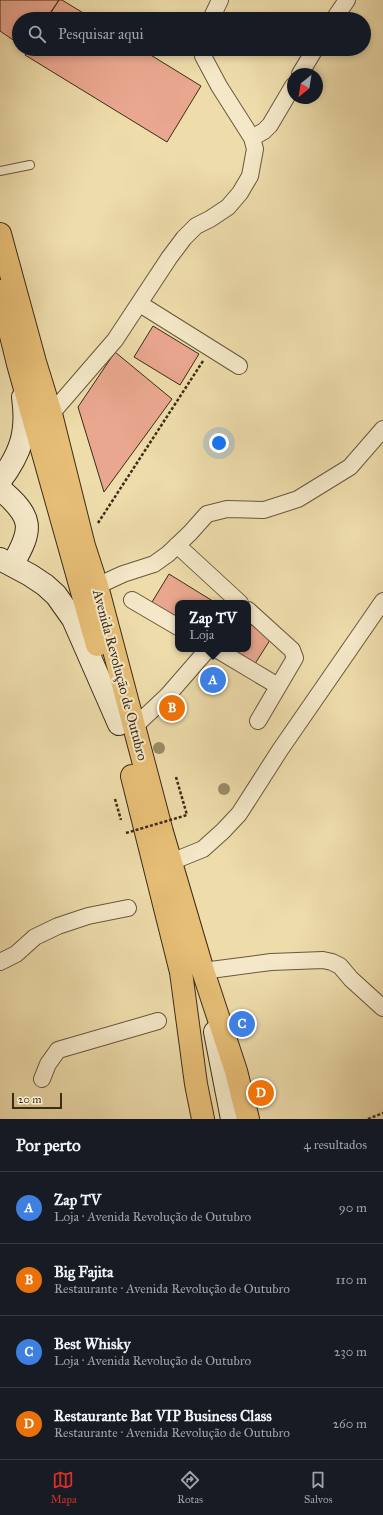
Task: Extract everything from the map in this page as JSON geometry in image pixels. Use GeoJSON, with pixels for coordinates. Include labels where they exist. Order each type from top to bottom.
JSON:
{"type":"FeatureCollection","features":[{"type":"Feature","properties":{"kind":"main road","name":"Avenida Revolução de Outubro"},"geometry":{"type":"LineString","coordinates":[[0,234],[35,362],[51,414],[84,546],[97,586],[181,972],[196,1084],[203,1119]]}},
{"type":"Feature","properties":{"kind":"main road","name":"Avenida Revolução de Outubro"},"geometry":{"type":"LineString","coordinates":[[0,291],[18,364],[127,726],[171,862],[203,971]]}},
{"type":"Feature","properties":{"kind":"main road"},"geometry":{"type":"LineString","coordinates":[[203,971],[236,1071],[248,1119]]}},
{"type":"Feature","properties":{"kind":"street"},"geometry":{"type":"LineString","coordinates":[[214,12],[220,0]]}},
{"type":"Feature","properties":{"kind":"street"},"geometry":{"type":"LineString","coordinates":[[339,12],[348,0]]}},
{"type":"Feature","properties":{"kind":"street"},"geometry":{"type":"LineString","coordinates":[[51,414],[115,340],[169,258],[192,230],[196,226],[228,207],[240,193],[250,176],[255,148],[252,138],[218,86],[203,56]]}},
{"type":"Feature","properties":{"kind":"street"},"geometry":{"type":"LineString","coordinates":[[304,68],[311,56]]}},
{"type":"Feature","properties":{"kind":"street"},"geometry":{"type":"LineString","coordinates":[[252,138],[264,131],[270,125],[287,96]]}},
{"type":"Feature","properties":{"kind":"street"},"geometry":{"type":"LineString","coordinates":[[140,304],[239,366]]}},
{"type":"Feature","properties":{"kind":"street"},"geometry":{"type":"LineString","coordinates":[[0,481],[12,464],[20,446],[24,427],[24,406],[18,364]]}},
{"type":"Feature","properties":{"kind":"street"},"geometry":{"type":"LineString","coordinates":[[97,586],[123,574],[154,564],[168,554],[207,514],[227,509],[264,510],[298,499],[350,467],[383,429]]}},
{"type":"Feature","properties":{"kind":"street"},"geometry":{"type":"LineString","coordinates":[[0,489],[20,507],[25,516],[27,526],[26,537],[21,549],[6,562],[45,585],[56,595],[73,619],[127,726],[168,695],[205,652]]}},
{"type":"Feature","properties":{"kind":"street"},"geometry":{"type":"LineString","coordinates":[[177,545],[237,600]]}},
{"type":"Feature","properties":{"kind":"street"},"geometry":{"type":"LineString","coordinates":[[132,600],[175,625]]}},
{"type":"Feature","properties":{"kind":"street"},"geometry":{"type":"LineString","coordinates":[[171,862],[203,849],[239,814],[280,750],[383,601]]}},
{"type":"Feature","properties":{"kind":"street"},"geometry":{"type":"LineString","coordinates":[[251,613],[292,650],[295,658],[258,721]]}},
{"type":"Feature","properties":{"kind":"street"},"geometry":{"type":"LineString","coordinates":[[221,652],[278,686]]}},
{"type":"Feature","properties":{"kind":"street"},"geometry":{"type":"LineString","coordinates":[[0,962],[16,954],[35,937],[58,926],[88,916],[128,908]]}},
{"type":"Feature","properties":{"kind":"street"},"geometry":{"type":"LineString","coordinates":[[203,971],[271,962],[323,960],[340,966],[351,979],[383,1008]]}},
{"type":"Feature","properties":{"kind":"street","name":"Avenida Revolução de Outubro"},"geometry":{"type":"LineString","coordinates":[[203,971],[232,1119]]}},
{"type":"Feature","properties":{"kind":"street","name":"Avenida Revolução de Outubro"},"geometry":{"type":"LineString","coordinates":[[181,972],[212,1119]]}},
{"type":"Feature","properties":{"kind":"street"},"geometry":{"type":"LineString","coordinates":[[42,1079],[48,1064],[58,1050],[158,1020]]}},
{"type":"Feature","properties":{"kind":"lane"},"geometry":{"type":"LineString","coordinates":[[0,171],[30,165]]}},
{"type":"Feature","properties":{"kind":"path"},"geometry":{"type":"LineString","coordinates":[[84,546],[211,349]]}},
{"type":"Feature","properties":{"kind":"path"},"geometry":{"type":"LineString","coordinates":[[115,799],[126,833],[187,815],[176,777]]}},
{"type":"Feature","properties":{"kind":"path"},"geometry":{"type":"LineString","coordinates":[[368,1119],[383,1113]]}},
{"type":"Feature","properties":{"kind":"building"},"geometry":{"type":"Polygon","coordinates":[[[0,0],[59,0],[51,12],[12,12],[12,39],[0,31],[0,0]]]}},
{"type":"Feature","properties":{"kind":"building"},"geometry":{"type":"Polygon","coordinates":[[[59,0],[62,0],[82,12],[51,12],[59,0]]]}},
{"type":"Feature","properties":{"kind":"building"},"geometry":{"type":"Polygon","coordinates":[[[27,56],[152,56],[201,86],[167,142],[27,56]]]}},
{"type":"Feature","properties":{"kind":"building"},"geometry":{"type":"Polygon","coordinates":[[[153,326],[199,354],[180,385],[134,357],[153,326]]]}},
{"type":"Feature","properties":{"kind":"building"},"geometry":{"type":"Polygon","coordinates":[[[115,352],[172,399],[104,492],[78,407],[115,352]]]}},
{"type":"Feature","properties":{"kind":"building"},"geometry":{"type":"Polygon","coordinates":[[[169,574],[211,600],[175,600],[175,623],[149,607],[169,574]]]}},
{"type":"Feature","properties":{"kind":"building"},"geometry":{"type":"Polygon","coordinates":[[[251,625],[272,637],[251,670],[223,652],[251,652],[251,625]]]}},
{"type":"Feature","properties":{"kind":"place","name":"Zap TV"},"geometry":{"type":"Point","coordinates":[213,680]}},
{"type":"Feature","properties":{"kind":"place","name":"Big Fajita"},"geometry":{"type":"Point","coordinates":[172,708]}},
{"type":"Feature","properties":{"kind":"place","name":"Best Whisky"},"geometry":{"type":"Point","coordinates":[242,1024]}},
{"type":"Feature","properties":{"kind":"place","name":"Restaurante Bat VIP Business Class"},"geometry":{"type":"Point","coordinates":[261,1093]}}]}
